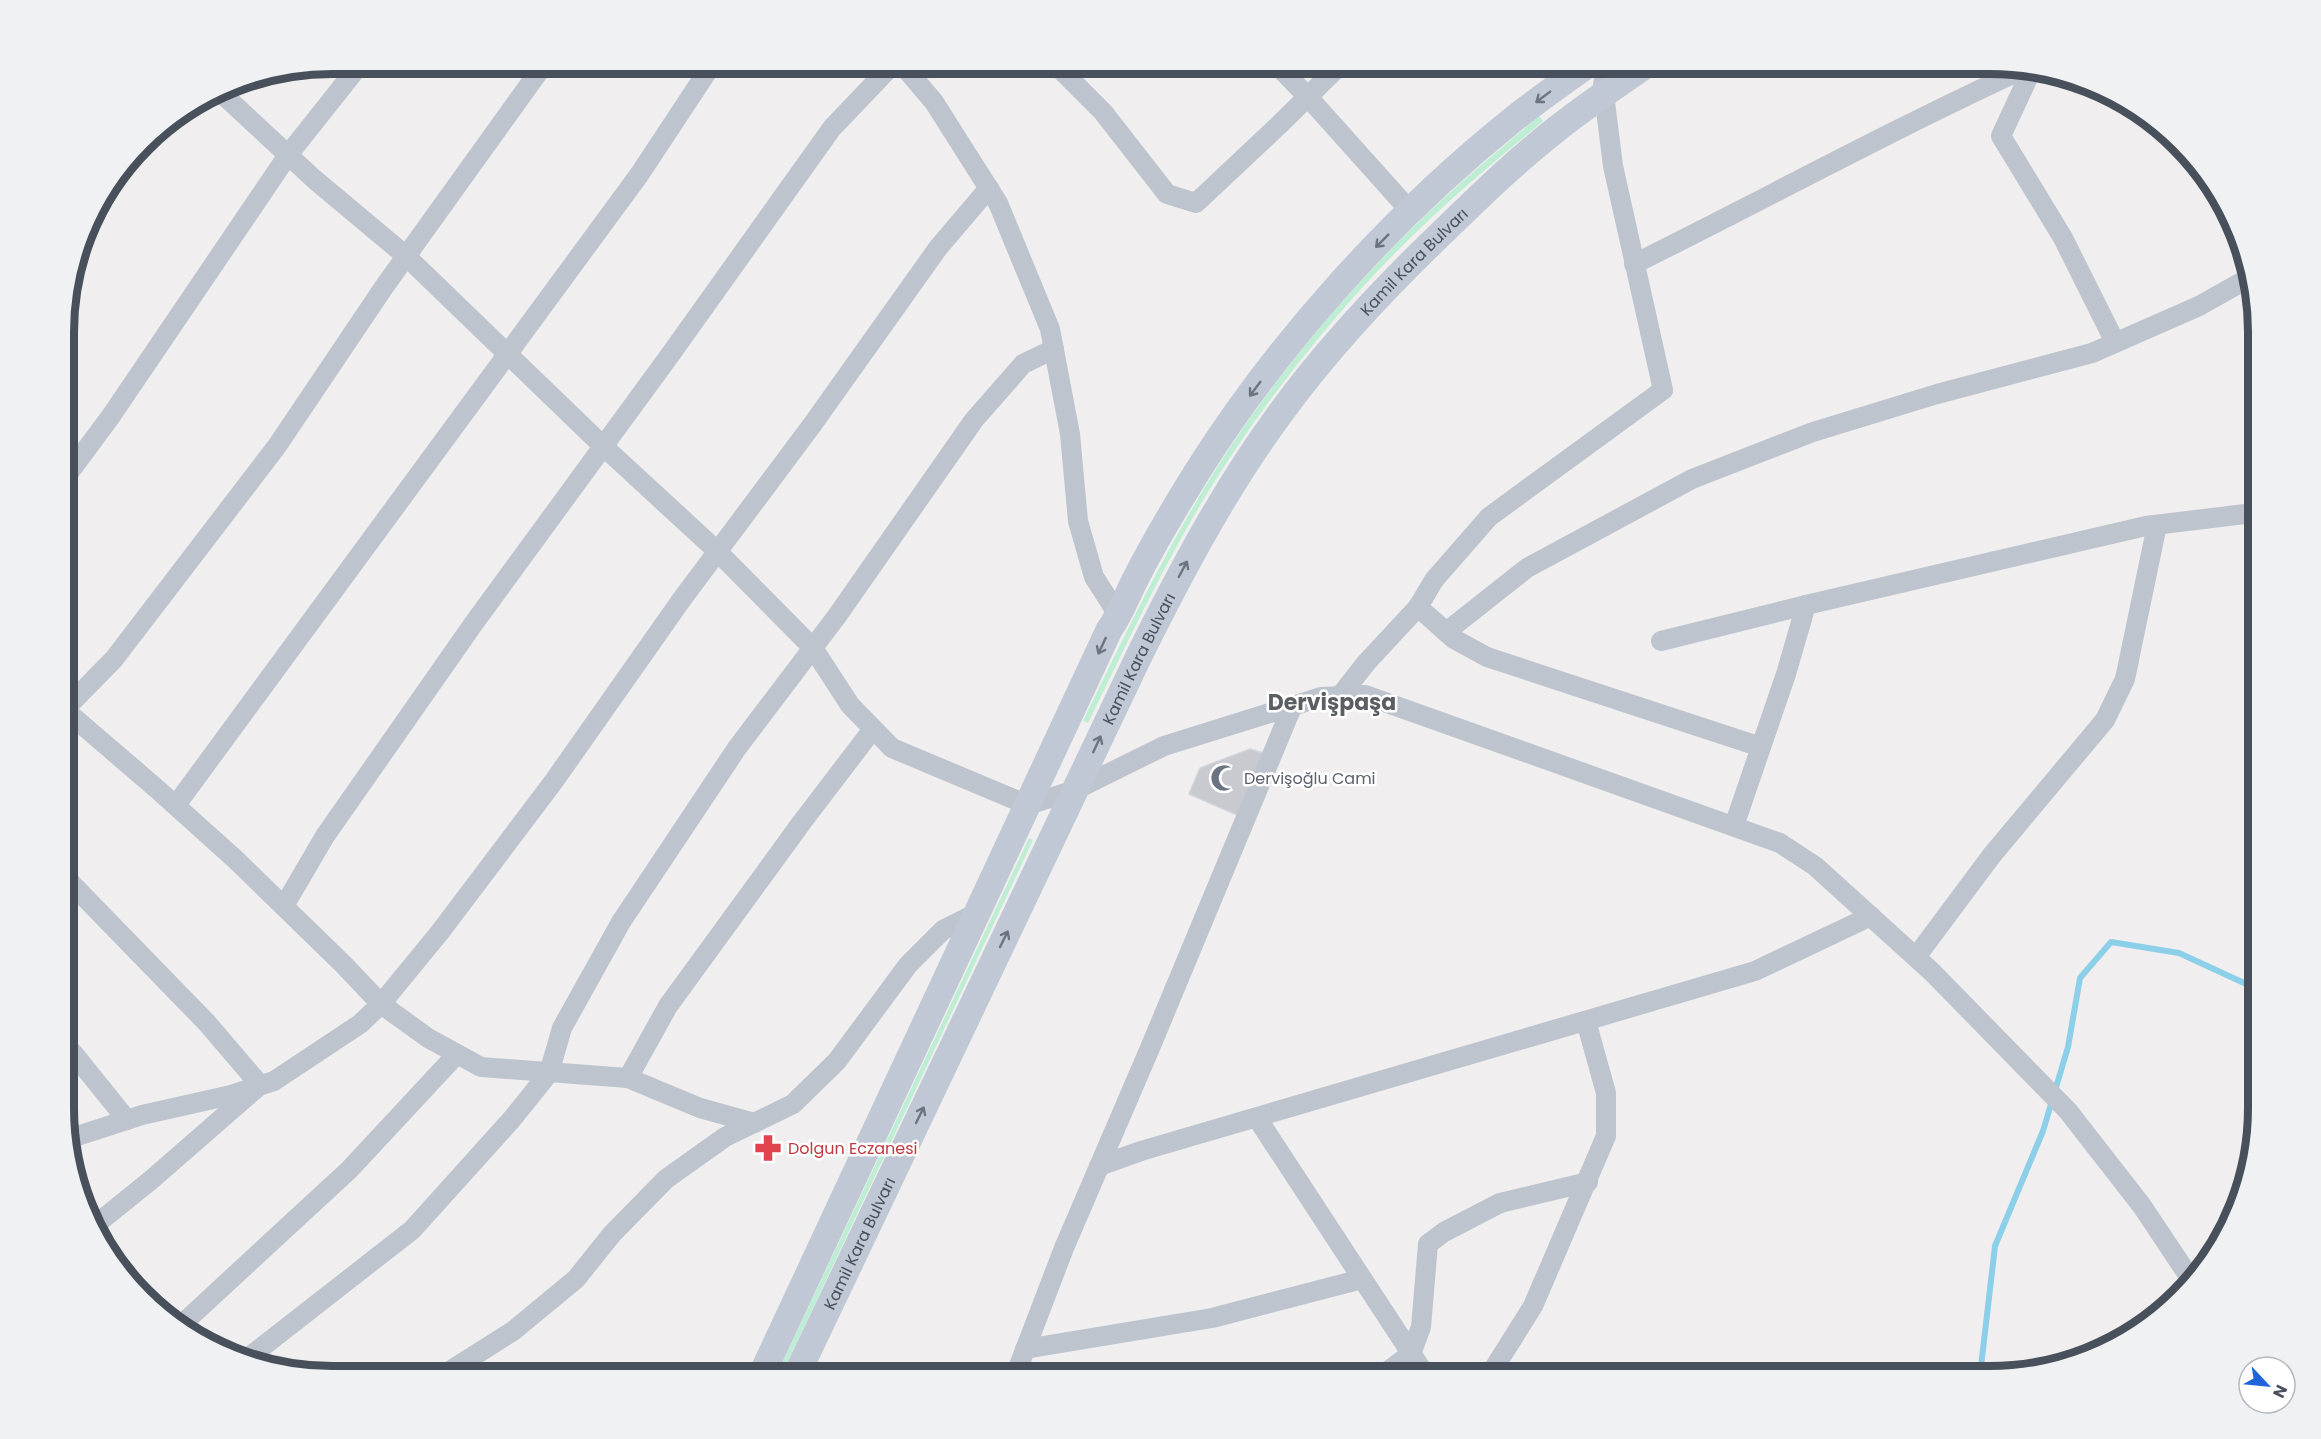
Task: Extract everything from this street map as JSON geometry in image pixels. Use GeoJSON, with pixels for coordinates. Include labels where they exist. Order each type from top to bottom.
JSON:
{"type":"FeatureCollection","features":[{"type":"Feature","properties":{"kind":"main road","name":"Kamil Kara Bulvarı"},"geometry":{"type":"LineString","coordinates":[[766,1366],[1109,630],[1119,616],[1132,586],[1203,462],[1246,401],[1324,304],[1370,252],[1462,163],[1510,122],[1575,74]]}},
{"type":"Feature","properties":{"kind":"main road","name":"Kamil Kara Bulvarı"},"geometry":{"type":"LineString","coordinates":[[801,1366],[1138,658],[1192,553],[1281,412],[1339,338],[1421,253],[1519,159],[1633,74]]}},
{"type":"Feature","properties":{"kind":"street"},"geometry":{"type":"LineString","coordinates":[[74,466],[111,416],[288,155],[352,74]]}},
{"type":"Feature","properties":{"kind":"street"},"geometry":{"type":"LineString","coordinates":[[74,701],[114,659],[277,447],[406,256],[537,74]]}},
{"type":"Feature","properties":{"kind":"street"},"geometry":{"type":"LineString","coordinates":[[176,805],[639,175],[706,74]]}},
{"type":"Feature","properties":{"kind":"street"},"geometry":{"type":"LineString","coordinates":[[284,906],[325,836],[474,622],[832,128],[894,74]]}},
{"type":"Feature","properties":{"kind":"street"},"geometry":{"type":"LineString","coordinates":[[911,74],[934,102],[998,203],[1050,329],[1070,434],[1078,521],[1094,577],[1119,616]]}},
{"type":"Feature","properties":{"kind":"street"},"geometry":{"type":"LineString","coordinates":[[1065,74],[1103,112],[1167,194],[1196,203],[1331,74]]}},
{"type":"Feature","properties":{"kind":"street"},"geometry":{"type":"LineString","coordinates":[[1286,74],[1411,212]]}},
{"type":"Feature","properties":{"kind":"street"},"geometry":{"type":"LineString","coordinates":[[1341,695],[1366,663],[1418,608],[1434,580],[1489,517],[1663,390],[1613,166],[1604,94],[1607,74]]}},
{"type":"Feature","properties":{"kind":"street"},"geometry":{"type":"LineString","coordinates":[[1634,264],[1736,214],[1872,142],[2012,75]]}},
{"type":"Feature","properties":{"kind":"street"},"geometry":{"type":"LineString","coordinates":[[2028,77],[2001,136],[2063,238],[2115,342]]}},
{"type":"Feature","properties":{"kind":"street"},"geometry":{"type":"LineString","coordinates":[[225,97],[288,155],[406,256],[506,354],[717,551],[813,648],[850,705],[892,748],[1028,805],[1075,790],[1164,746],[1321,697],[1365,695],[1780,843],[1815,866],[1916,957],[2068,1111],[2142,1206],[2187,1273]]}},
{"type":"Feature","properties":{"kind":"street"},"geometry":{"type":"LineString","coordinates":[[75,1137],[127,1120],[231,1095],[274,1081],[360,1024],[381,1004],[440,932],[547,790],[717,551],[812,425],[938,248],[989,188]]}},
{"type":"Feature","properties":{"kind":"street"},"geometry":{"type":"LineString","coordinates":[[1446,632],[1527,568],[1692,479],[1813,432],[1937,394],[2092,353],[2199,306],[2243,281]]}},
{"type":"Feature","properties":{"kind":"street"},"geometry":{"type":"LineString","coordinates":[[254,1353],[412,1230],[513,1119],[549,1073],[562,1029],[621,922],[737,748],[837,616],[974,420],[1023,363],[1053,349]]}},
{"type":"Feature","properties":{"kind":"street"},"geometry":{"type":"LineString","coordinates":[[1661,641],[1806,605],[2157,525],[2248,514]]}},
{"type":"Feature","properties":{"kind":"street"},"geometry":{"type":"LineString","coordinates":[[1916,957],[1992,855],[2105,720],[2125,679],[2157,525]]}},
{"type":"Feature","properties":{"kind":"street"},"geometry":{"type":"LineString","coordinates":[[1734,826],[1786,674],[1806,605]]}},
{"type":"Feature","properties":{"kind":"street"},"geometry":{"type":"LineString","coordinates":[[1418,608],[1454,639],[1487,657],[1761,747]]}},
{"type":"Feature","properties":{"kind":"street"},"geometry":{"type":"LineString","coordinates":[[1019,1366],[1064,1248],[1292,706]]}},
{"type":"Feature","properties":{"kind":"street"},"geometry":{"type":"LineString","coordinates":[[74,718],[176,805],[284,906],[381,1004],[429,1038],[481,1067],[628,1078],[700,1108],[754,1122]]}},
{"type":"Feature","properties":{"kind":"street"},"geometry":{"type":"LineString","coordinates":[[628,1078],[668,1006],[873,729]]}},
{"type":"Feature","properties":{"kind":"street"},"geometry":{"type":"LineString","coordinates":[[74,886],[207,1023],[260,1085]]}},
{"type":"Feature","properties":{"kind":"street"},"geometry":{"type":"LineString","coordinates":[[458,1366],[513,1331],[576,1279],[612,1234],[666,1179],[725,1137],[793,1104],[837,1061],[908,965],[943,930],[977,913]]}},
{"type":"Feature","properties":{"kind":"street"},"geometry":{"type":"LineString","coordinates":[[1099,1166],[1141,1151],[1755,971],[1871,916]]}},
{"type":"Feature","properties":{"kind":"street"},"geometry":{"type":"LineString","coordinates":[[1495,1366],[1533,1306],[1606,1136],[1606,1093],[1586,1021]]}},
{"type":"Feature","properties":{"kind":"street"},"geometry":{"type":"LineString","coordinates":[[74,1054],[127,1120]]}},
{"type":"Feature","properties":{"kind":"street"},"geometry":{"type":"LineString","coordinates":[[186,1320],[349,1170],[457,1054]]}},
{"type":"Feature","properties":{"kind":"street"},"geometry":{"type":"LineString","coordinates":[[100,1221],[260,1085]]}},
{"type":"Feature","properties":{"kind":"street"},"geometry":{"type":"LineString","coordinates":[[1257,1118],[1419,1366]]}},
{"type":"Feature","properties":{"kind":"street"},"geometry":{"type":"LineString","coordinates":[[1395,1366],[1411,1354],[1421,1326],[1428,1244],[1444,1232],[1500,1203],[1588,1182]]}},
{"type":"Feature","properties":{"kind":"street"},"geometry":{"type":"LineString","coordinates":[[1025,1349],[1212,1318],[1362,1279]]}},
{"type":"Feature","properties":{"kind":"green space"},"geometry":{"type":"Polygon","coordinates":[[[1539,116],[1543,121],[1444,206],[1375,274],[1322,333],[1274,395],[1209,490],[1154,588],[1088,723],[1083,721],[1152,581],[1190,512],[1231,446],[1278,380],[1330,316],[1385,255],[1455,188],[1539,116]]]}},
{"type":"Feature","properties":{"kind":"green space"},"geometry":{"type":"Polygon","coordinates":[[[1029,838],[1033,840],[786,1366],[781,1366],[1029,838]]]}},
{"type":"Feature","properties":{"kind":"building","name":"Dervişoğlu Cami"},"geometry":{"type":"Polygon","coordinates":[[[1250,749],[1263,753],[1237,815],[1189,794],[1200,768],[1250,749]]]}},
{"type":"Feature","properties":{"kind":"waterway"},"geometry":{"type":"LineString","coordinates":[[1981,1366],[1995,1246],[2043,1131],[2068,1047],[2080,978],[2111,942],[2179,953],[2248,985]]}},
{"type":"Feature","properties":{"kind":"place","name":"Dervişoğlu Cami"},"geometry":{"type":"Point","coordinates":[1224,778]}},
{"type":"Feature","properties":{"kind":"place","name":"Dolgun Eczanesi"},"geometry":{"type":"Point","coordinates":[768,1148]}},
{"type":"Feature","properties":{"kind":"district","name":"Dervişpaşa"},"geometry":{"type":"Point","coordinates":[1332,702]}}]}
